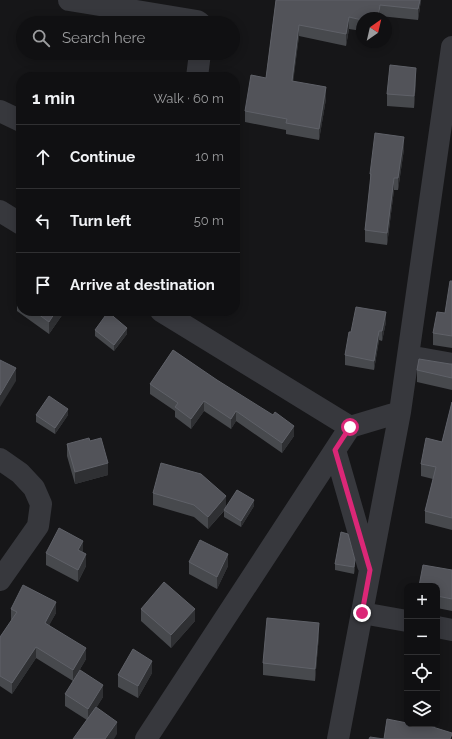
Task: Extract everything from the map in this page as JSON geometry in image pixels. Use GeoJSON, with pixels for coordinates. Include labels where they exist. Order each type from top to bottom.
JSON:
{"type":"FeatureCollection","features":[{"type":"Feature","properties":{"kind":"street"},"geometry":{"type":"LineString","coordinates":[[69,0],[167,16]]}},
{"type":"Feature","properties":{"kind":"street"},"geometry":{"type":"LineString","coordinates":[[338,739],[400,412],[447,115],[452,47]]}},
{"type":"Feature","properties":{"kind":"street"},"geometry":{"type":"LineString","coordinates":[[198,72],[199,60]]}},
{"type":"Feature","properties":{"kind":"street"},"geometry":{"type":"LineString","coordinates":[[0,111],[16,119]]}},
{"type":"Feature","properties":{"kind":"street"},"geometry":{"type":"LineString","coordinates":[[0,211],[16,221]]}},
{"type":"Feature","properties":{"kind":"street"},"geometry":{"type":"LineString","coordinates":[[179,317],[350,427]]}},
{"type":"Feature","properties":{"kind":"street"},"geometry":{"type":"LineString","coordinates":[[408,356],[452,364]]}},
{"type":"Feature","properties":{"kind":"street"},"geometry":{"type":"LineString","coordinates":[[146,739],[350,427],[400,412]]}},
{"type":"Feature","properties":{"kind":"street"},"geometry":{"type":"LineString","coordinates":[[335,450],[370,570]]}},
{"type":"Feature","properties":{"kind":"street"},"geometry":{"type":"LineString","coordinates":[[0,459],[20,473],[34,488],[41,504],[38,526],[0,580]]}},
{"type":"Feature","properties":{"kind":"street"},"geometry":{"type":"LineString","coordinates":[[362,613],[404,620]]}},
{"type":"Feature","properties":{"kind":"street"},"geometry":{"type":"LineString","coordinates":[[440,628],[452,630]]}},
{"type":"Feature","properties":{"kind":"building"},"geometry":{"type":"Polygon","coordinates":[[[276,0],[420,0],[418,9],[380,5],[379,12],[356,12],[356,19],[349,17],[346,34],[299,25],[292,81],[326,87],[319,129],[286,123],[287,119],[245,111],[251,75],[266,78],[276,0]]]}},
{"type":"Feature","properties":{"kind":"building"},"geometry":{"type":"Polygon","coordinates":[[[390,65],[416,68],[414,96],[387,94],[390,65]]]}},
{"type":"Feature","properties":{"kind":"building"},"geometry":{"type":"Polygon","coordinates":[[[375,133],[404,137],[398,178],[394,178],[387,233],[365,230],[375,133]]]}},
{"type":"Feature","properties":{"kind":"building"},"geometry":{"type":"Polygon","coordinates":[[[450,281],[452,281],[452,336],[433,333],[437,312],[445,313],[450,281]]]}},
{"type":"Feature","properties":{"kind":"building"},"geometry":{"type":"Polygon","coordinates":[[[356,307],[386,312],[382,331],[379,331],[374,361],[345,355],[349,332],[351,332],[356,307]]]}},
{"type":"Feature","properties":{"kind":"building"},"geometry":{"type":"Polygon","coordinates":[[[41,316],[53,316],[49,322],[41,316]]]}},
{"type":"Feature","properties":{"kind":"building"},"geometry":{"type":"Polygon","coordinates":[[[105,316],[113,316],[127,328],[114,345],[95,330],[105,316]]]}},
{"type":"Feature","properties":{"kind":"building"},"geometry":{"type":"Polygon","coordinates":[[[173,350],[217,380],[273,415],[275,412],[294,426],[282,443],[236,411],[231,419],[204,401],[191,419],[175,407],[178,403],[150,384],[173,350]]]}},
{"type":"Feature","properties":{"kind":"building"},"geometry":{"type":"Polygon","coordinates":[[[419,359],[452,364],[452,378],[417,370],[419,359]]]}},
{"type":"Feature","properties":{"kind":"building"},"geometry":{"type":"Polygon","coordinates":[[[0,360],[16,368],[0,395],[0,360]]]}},
{"type":"Feature","properties":{"kind":"building"},"geometry":{"type":"Polygon","coordinates":[[[49,396],[68,409],[55,428],[36,415],[49,396]]]}},
{"type":"Feature","properties":{"kind":"building"},"geometry":{"type":"Polygon","coordinates":[[[452,402],[452,518],[425,511],[436,467],[421,464],[426,438],[442,442],[452,402]]]}},
{"type":"Feature","properties":{"kind":"building"},"geometry":{"type":"Polygon","coordinates":[[[89,438],[90,441],[101,438],[108,463],[75,472],[67,444],[89,438]]]}},
{"type":"Feature","properties":{"kind":"building"},"geometry":{"type":"Polygon","coordinates":[[[161,463],[201,474],[226,496],[208,517],[194,505],[153,493],[161,463]]]}},
{"type":"Feature","properties":{"kind":"building"},"geometry":{"type":"Polygon","coordinates":[[[237,490],[254,500],[241,521],[224,510],[237,490]]]}},
{"type":"Feature","properties":{"kind":"building"},"geometry":{"type":"Polygon","coordinates":[[[59,528],[83,541],[78,550],[86,554],[78,570],[46,553],[59,528]]]}},
{"type":"Feature","properties":{"kind":"building"},"geometry":{"type":"Polygon","coordinates":[[[341,532],[348,534],[355,560],[354,567],[335,564],[341,532]]]}},
{"type":"Feature","properties":{"kind":"building"},"geometry":{"type":"Polygon","coordinates":[[[200,540],[228,554],[217,577],[189,562],[200,540]]]}},
{"type":"Feature","properties":{"kind":"building"},"geometry":{"type":"Polygon","coordinates":[[[423,565],[452,570],[452,599],[440,597],[440,583],[420,583],[423,565]]]}},
{"type":"Feature","properties":{"kind":"building"},"geometry":{"type":"Polygon","coordinates":[[[164,582],[195,609],[171,635],[141,609],[164,582]]]}},
{"type":"Feature","properties":{"kind":"building"},"geometry":{"type":"Polygon","coordinates":[[[23,585],[56,602],[45,623],[86,648],[73,670],[36,647],[12,683],[0,676],[0,637],[17,612],[11,609],[23,585]]]}},
{"type":"Feature","properties":{"kind":"building"},"geometry":{"type":"Polygon","coordinates":[[[267,618],[319,623],[315,669],[263,663],[267,618]]]}},
{"type":"Feature","properties":{"kind":"building"},"geometry":{"type":"Polygon","coordinates":[[[133,649],[152,661],[138,686],[118,675],[133,649]]]}},
{"type":"Feature","properties":{"kind":"building"},"geometry":{"type":"Polygon","coordinates":[[[80,670],[103,685],[88,709],[65,694],[80,670]]]}},
{"type":"Feature","properties":{"kind":"building"},"geometry":{"type":"Polygon","coordinates":[[[96,707],[117,722],[105,739],[73,739],[96,707]]]}},
{"type":"Feature","properties":{"kind":"building"},"geometry":{"type":"Polygon","coordinates":[[[387,719],[404,722],[404,727],[433,727],[452,733],[450,739],[384,739],[387,719]]]}},
{"type":"Feature","properties":{"kind":"building"},"geometry":{"type":"Polygon","coordinates":[[[370,737],[384,739],[369,739],[370,737]]]}},
{"type":"Feature","properties":{"kind":"route"},"geometry":{"type":"LineString","coordinates":[[350,427],[335,450],[370,570],[362,613]]}}]}
